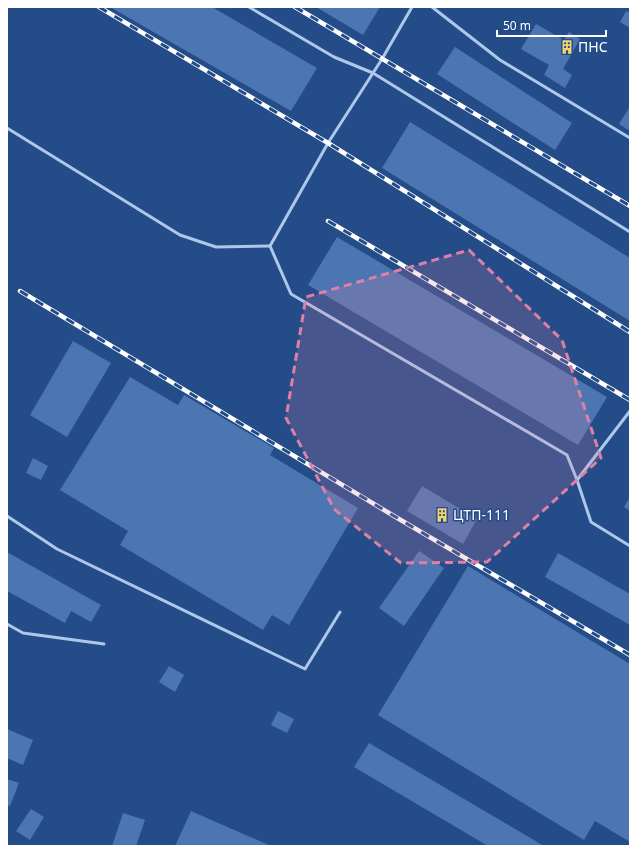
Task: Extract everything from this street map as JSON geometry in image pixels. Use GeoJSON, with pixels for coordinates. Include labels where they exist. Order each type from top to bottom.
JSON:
{"type":"FeatureCollection","features":[{"type":"Feature","properties":{"kind":"lane"},"geometry":{"type":"LineString","coordinates":[[249,7],[334,57],[373,73],[630,232]]}},
{"type":"Feature","properties":{"kind":"lane"},"geometry":{"type":"LineString","coordinates":[[270,246],[328,143],[382,59],[412,7]]}},
{"type":"Feature","properties":{"kind":"lane"},"geometry":{"type":"LineString","coordinates":[[432,7],[500,60],[630,138]]}},
{"type":"Feature","properties":{"kind":"lane"},"geometry":{"type":"LineString","coordinates":[[7,128],[180,235],[216,247],[270,246]]}},
{"type":"Feature","properties":{"kind":"lane"},"geometry":{"type":"LineString","coordinates":[[270,246],[291,294],[567,455],[591,522],[630,546]]}},
{"type":"Feature","properties":{"kind":"lane"},"geometry":{"type":"LineString","coordinates":[[577,480],[630,411]]}},
{"type":"Feature","properties":{"kind":"lane"},"geometry":{"type":"LineString","coordinates":[[7,516],[57,549],[305,669],[340,612]]}},
{"type":"Feature","properties":{"kind":"lane"},"geometry":{"type":"LineString","coordinates":[[7,624],[23,633],[104,644]]}},
{"type":"Feature","properties":{"kind":"highlighted area"},"geometry":{"type":"Polygon","coordinates":[[[469,250],[562,340],[601,458],[487,562],[401,563],[334,509],[286,418],[306,297],[469,250]]]}},
{"type":"Feature","properties":{"kind":"building"},"geometry":{"type":"Polygon","coordinates":[[[110,7],[212,7],[317,68],[291,111],[110,7]]]}},
{"type":"Feature","properties":{"kind":"building"},"geometry":{"type":"Polygon","coordinates":[[[316,7],[380,7],[363,35],[316,7]]]}},
{"type":"Feature","properties":{"kind":"building"},"geometry":{"type":"Polygon","coordinates":[[[626,11],[630,13],[630,28],[620,22],[626,11]]]}},
{"type":"Feature","properties":{"kind":"building"},"geometry":{"type":"Polygon","coordinates":[[[536,24],[564,40],[569,32],[580,39],[563,69],[572,75],[565,88],[544,75],[549,65],[521,49],[536,24]]]}},
{"type":"Feature","properties":{"kind":"building"},"geometry":{"type":"Polygon","coordinates":[[[455,47],[572,123],[555,150],[437,74],[455,47]]]}},
{"type":"Feature","properties":{"kind":"building"},"geometry":{"type":"Polygon","coordinates":[[[630,106],[630,131],[619,124],[630,106]]]}},
{"type":"Feature","properties":{"kind":"building"},"geometry":{"type":"Polygon","coordinates":[[[410,122],[630,258],[630,321],[382,168],[410,122]]]}},
{"type":"Feature","properties":{"kind":"building"},"geometry":{"type":"Polygon","coordinates":[[[337,237],[607,397],[578,445],[308,285],[337,237]]]}},
{"type":"Feature","properties":{"kind":"building"},"geometry":{"type":"Polygon","coordinates":[[[73,341],[111,363],[67,437],[30,415],[73,341]]]}},
{"type":"Feature","properties":{"kind":"building"},"geometry":{"type":"Polygon","coordinates":[[[130,377],[178,405],[184,395],[274,448],[270,455],[358,508],[289,625],[272,615],[263,630],[120,545],[128,531],[60,490],[130,377]]]}},
{"type":"Feature","properties":{"kind":"building"},"geometry":{"type":"Polygon","coordinates":[[[33,458],[48,466],[41,480],[26,473],[33,458]]]}},
{"type":"Feature","properties":{"kind":"building","name":"ЦТП-111"},"geometry":{"type":"Polygon","coordinates":[[[422,486],[477,519],[463,544],[407,511],[422,486]]]}},
{"type":"Feature","properties":{"kind":"building"},"geometry":{"type":"Polygon","coordinates":[[[630,497],[630,511],[624,507],[630,497]]]}},
{"type":"Feature","properties":{"kind":"building"},"geometry":{"type":"Polygon","coordinates":[[[419,551],[444,568],[404,626],[379,608],[419,551]]]}},
{"type":"Feature","properties":{"kind":"building"},"geometry":{"type":"Polygon","coordinates":[[[7,552],[101,605],[91,622],[71,611],[65,623],[7,591],[7,552]]]}},
{"type":"Feature","properties":{"kind":"building"},"geometry":{"type":"Polygon","coordinates":[[[558,553],[630,594],[630,625],[545,577],[558,553]]]}},
{"type":"Feature","properties":{"kind":"building"},"geometry":{"type":"Polygon","coordinates":[[[468,566],[630,664],[630,842],[595,821],[584,840],[378,715],[468,566]]]}},
{"type":"Feature","properties":{"kind":"building"},"geometry":{"type":"Polygon","coordinates":[[[169,666],[184,675],[175,692],[159,682],[169,666]]]}},
{"type":"Feature","properties":{"kind":"building"},"geometry":{"type":"Polygon","coordinates":[[[278,711],[294,719],[287,733],[271,725],[278,711]]]}},
{"type":"Feature","properties":{"kind":"building"},"geometry":{"type":"Polygon","coordinates":[[[7,729],[33,740],[23,765],[7,758],[7,729]]]}},
{"type":"Feature","properties":{"kind":"building"},"geometry":{"type":"Polygon","coordinates":[[[369,743],[544,846],[488,846],[354,767],[369,743]]]}},
{"type":"Feature","properties":{"kind":"building"},"geometry":{"type":"Polygon","coordinates":[[[7,779],[19,783],[10,806],[7,805],[7,779]]]}},
{"type":"Feature","properties":{"kind":"building"},"geometry":{"type":"Polygon","coordinates":[[[31,809],[44,817],[30,840],[16,831],[31,809]]]}},
{"type":"Feature","properties":{"kind":"building"},"geometry":{"type":"Polygon","coordinates":[[[191,811],[271,846],[175,846],[191,811]]]}},
{"type":"Feature","properties":{"kind":"building"},"geometry":{"type":"Polygon","coordinates":[[[123,813],[145,820],[136,846],[112,846],[123,813]]]}},
{"type":"Feature","properties":{"kind":"railway"},"geometry":{"type":"LineString","coordinates":[[99,7],[328,143],[630,332]]}},
{"type":"Feature","properties":{"kind":"railway"},"geometry":{"type":"LineString","coordinates":[[295,7],[630,206]]}},
{"type":"Feature","properties":{"kind":"railway"},"geometry":{"type":"LineString","coordinates":[[328,221],[630,400]]}},
{"type":"Feature","properties":{"kind":"railway"},"geometry":{"type":"LineString","coordinates":[[20,291],[399,519],[630,655]]}},
{"type":"Feature","properties":{"kind":"place","name":"ПНС"},"geometry":{"type":"Point","coordinates":[567,47]}},
{"type":"Feature","properties":{"kind":"place","name":"ЦТП-111"},"geometry":{"type":"Point","coordinates":[442,515]}}]}
